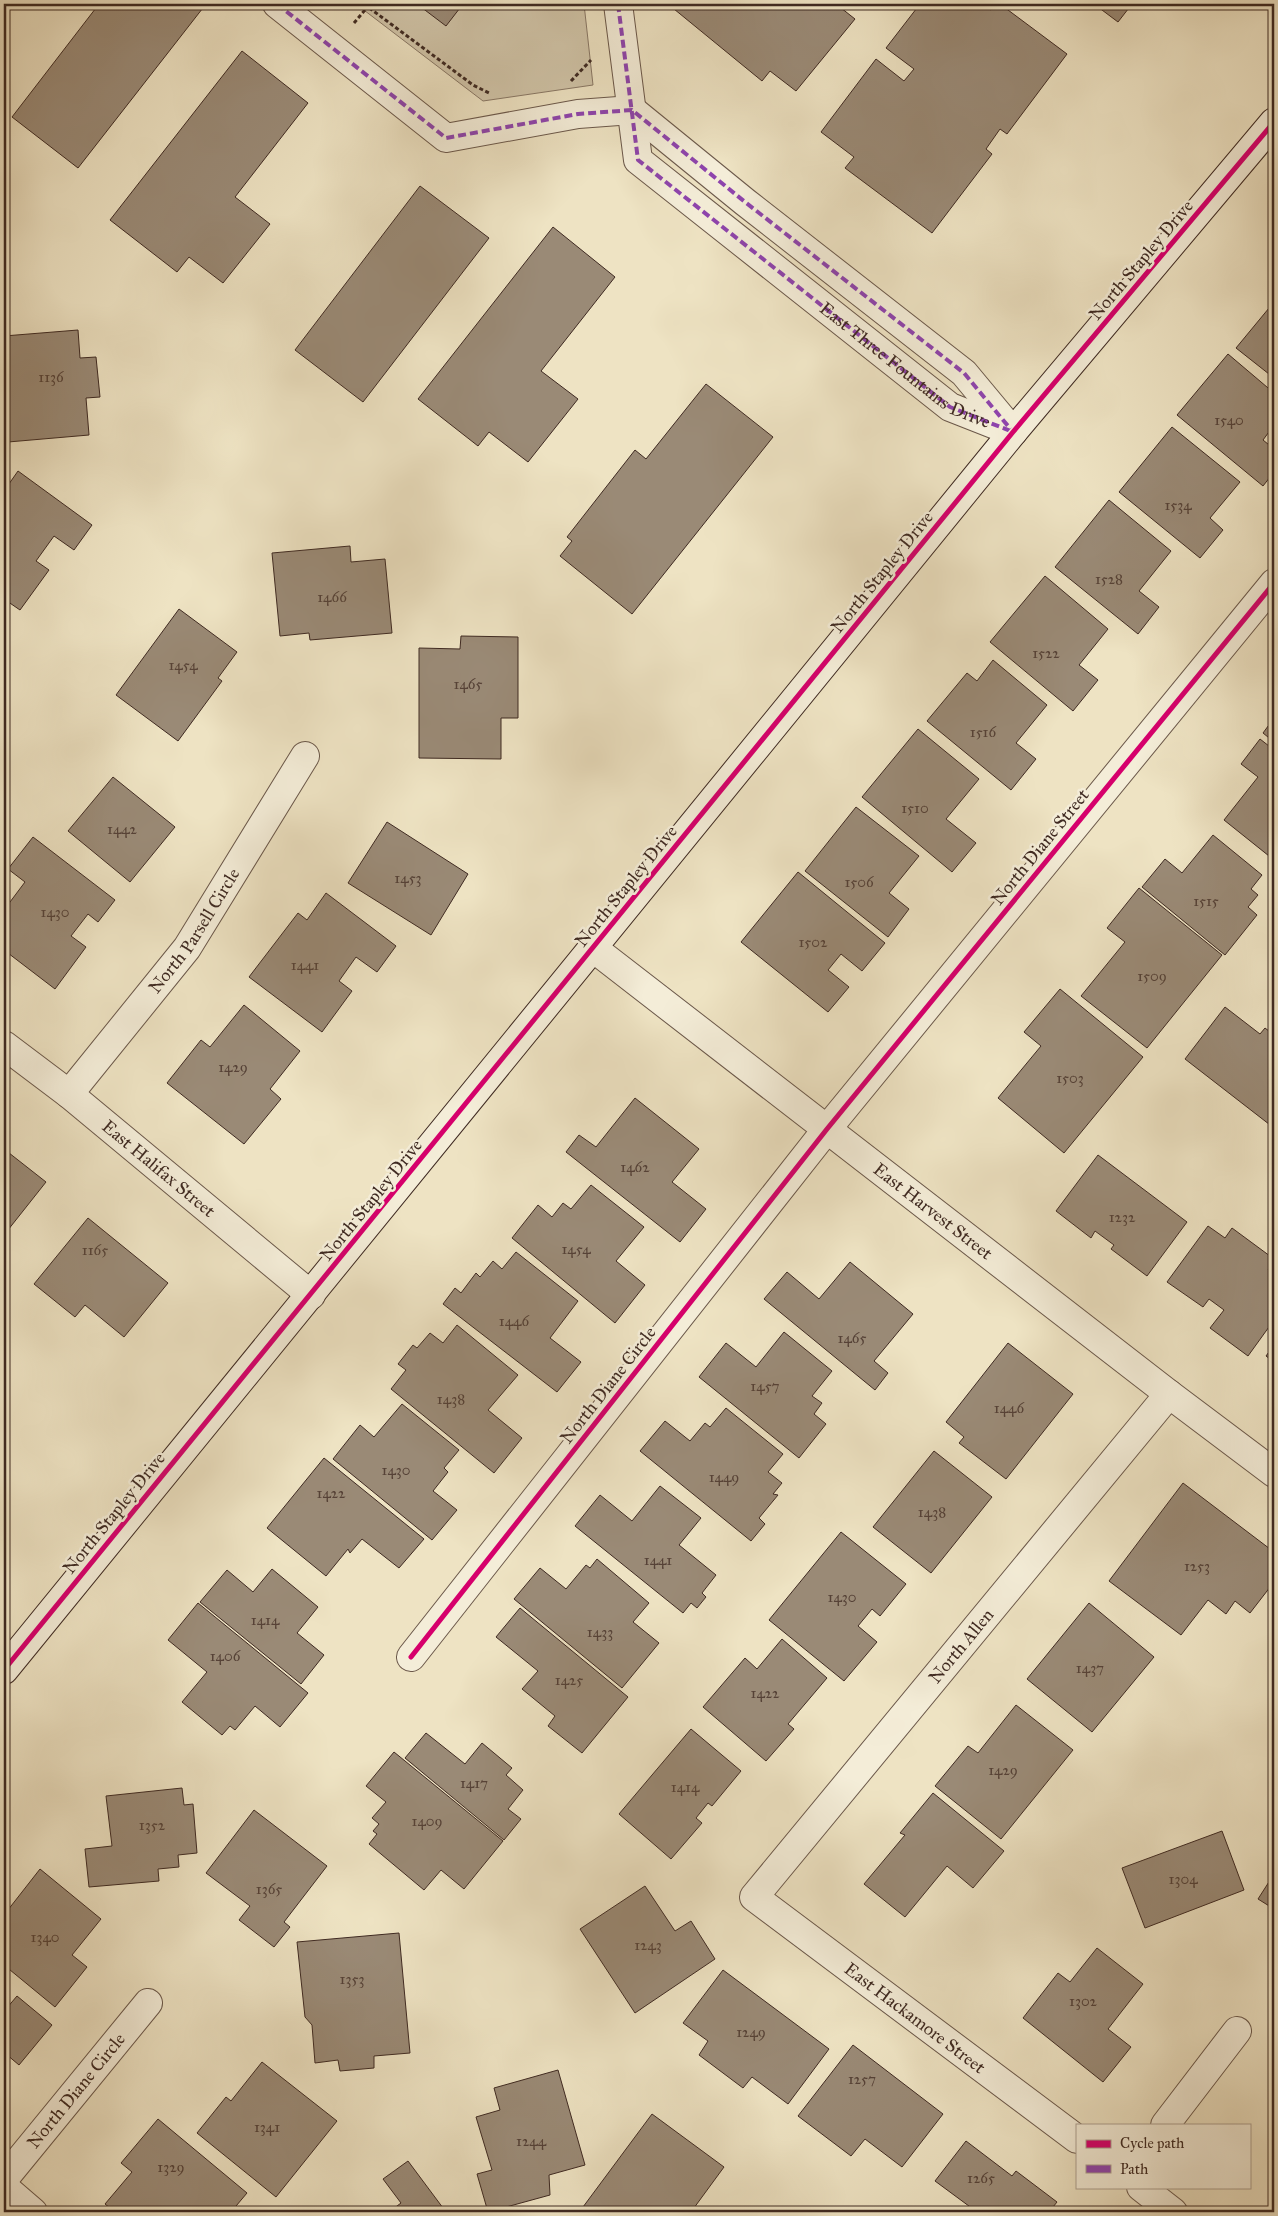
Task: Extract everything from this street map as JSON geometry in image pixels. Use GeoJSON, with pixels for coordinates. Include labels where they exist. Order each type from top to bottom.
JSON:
{"type":"FeatureCollection","features":[{"type":"Feature","properties":{"kind":"street"},"geometry":{"type":"LineString","coordinates":[[276,4],[446,138],[578,114],[632,110],[618,4]]}},
{"type":"Feature","properties":{"kind":"street","name":"East Three Fountains Drive"},"geometry":{"type":"LineString","coordinates":[[632,110],[964,372],[1013,432]]}},
{"type":"Feature","properties":{"kind":"street","name":"North Stapley Drive"},"geometry":{"type":"LineString","coordinates":[[4,1670],[1013,432],[1274,122]]}},
{"type":"Feature","properties":{"kind":"street","name":"North Diane Street"},"geometry":{"type":"LineString","coordinates":[[827,1129],[1274,583]]}},
{"type":"Feature","properties":{"kind":"street","name":"North Parsell Circle"},"geometry":{"type":"LineString","coordinates":[[68,1094],[187,948],[305,756]]}},
{"type":"Feature","properties":{"kind":"street","name":"East Harvest Street"},"geometry":{"type":"LineString","coordinates":[[593,948],[1168,1394],[1274,1473]]}},
{"type":"Feature","properties":{"kind":"street","name":"East Halifax Street"},"geometry":{"type":"LineString","coordinates":[[4,1045],[68,1094],[311,1295]]}},
{"type":"Feature","properties":{"kind":"street","name":"North Diane Circle"},"geometry":{"type":"LineString","coordinates":[[411,1657],[827,1129]]}},
{"type":"Feature","properties":{"kind":"street","name":"North Allen"},"geometry":{"type":"LineString","coordinates":[[754,1897],[1168,1394]]}},
{"type":"Feature","properties":{"kind":"street","name":"East Hackamore Street"},"geometry":{"type":"LineString","coordinates":[[754,1897],[1076,2138]]}},
{"type":"Feature","properties":{"kind":"street","name":"North Diane Circle"},"geometry":{"type":"LineString","coordinates":[[4,2179],[148,2003]]}},
{"type":"Feature","properties":{"kind":"street"},"geometry":{"type":"LineString","coordinates":[[1166,2124],[1237,2031]]}},
{"type":"Feature","properties":{"kind":"street"},"geometry":{"type":"LineString","coordinates":[[4,2187],[33,2212]]}},
{"type":"Feature","properties":{"kind":"street"},"geometry":{"type":"LineString","coordinates":[[1142,2188],[1173,2212]]}},
{"type":"Feature","properties":{"kind":"path"},"geometry":{"type":"LineString","coordinates":[[364,4],[481,91],[497,94]]}},
{"type":"Feature","properties":{"kind":"path"},"geometry":{"type":"LineString","coordinates":[[563,83],[571,81],[592,58]]}},
{"type":"Feature","properties":{"kind":"shaded area"},"geometry":{"type":"Polygon","coordinates":[[[356,4],[584,4],[593,85],[483,101],[356,4]]]}},
{"type":"Feature","properties":{"kind":"building"},"geometry":{"type":"Polygon","coordinates":[[[99,4],[206,4],[78,168],[12,117],[99,4]]]}},
{"type":"Feature","properties":{"kind":"building"},"geometry":{"type":"Polygon","coordinates":[[[417,4],[463,4],[446,26],[417,4]]]}},
{"type":"Feature","properties":{"kind":"building"},"geometry":{"type":"Polygon","coordinates":[[[678,4],[836,4],[855,19],[796,91],[770,71],[762,81],[674,9],[678,4]]]}},
{"type":"Feature","properties":{"kind":"building"},"geometry":{"type":"Polygon","coordinates":[[[920,4],[982,4],[991,10],[996,4],[1000,4],[1067,54],[1007,134],[1000,129],[986,149],[992,154],[932,233],[845,168],[854,157],[821,132],[876,59],[904,81],[914,69],[886,48],[920,4]]]}},
{"type":"Feature","properties":{"kind":"building"},"geometry":{"type":"Polygon","coordinates":[[[1094,4],[1132,4],[1118,22],[1094,4]]]}},
{"type":"Feature","properties":{"kind":"building"},"geometry":{"type":"Polygon","coordinates":[[[242,51],[308,103],[235,197],[270,224],[223,283],[189,257],[177,272],[110,220],[242,51]]]}},
{"type":"Feature","properties":{"kind":"building"},"geometry":{"type":"Polygon","coordinates":[[[420,186],[489,238],[363,402],[295,350],[420,186]]]}},
{"type":"Feature","properties":{"kind":"building"},"geometry":{"type":"Polygon","coordinates":[[[553,227],[615,277],[541,371],[578,399],[528,462],[489,432],[478,446],[418,399],[553,227]]]}},
{"type":"Feature","properties":{"kind":"building"},"geometry":{"type":"Polygon","coordinates":[[[1274,302],[1274,378],[1236,348],[1274,302]]]}},
{"type":"Feature","properties":{"kind":"building"},"geometry":{"type":"Polygon","coordinates":[[[78,330],[80,358],[96,357],[100,397],[86,398],[89,435],[8,442],[4,395],[4,336],[78,330]]]}},
{"type":"Feature","properties":{"kind":"building"},"geometry":{"type":"Polygon","coordinates":[[[1228,354],[1274,393],[1274,425],[1263,440],[1274,449],[1274,472],[1263,486],[1177,415],[1228,354]]]}},
{"type":"Feature","properties":{"kind":"building"},"geometry":{"type":"Polygon","coordinates":[[[706,384],[773,437],[632,614],[560,556],[572,541],[567,537],[635,450],[646,459],[706,384]]]}},
{"type":"Feature","properties":{"kind":"building"},"geometry":{"type":"Polygon","coordinates":[[[1172,427],[1240,482],[1210,518],[1223,530],[1200,558],[1119,492],[1172,427]]]}},
{"type":"Feature","properties":{"kind":"building"},"geometry":{"type":"Polygon","coordinates":[[[18,471],[92,525],[74,550],[54,536],[36,561],[49,570],[20,610],[4,599],[4,491],[18,471]]]}},
{"type":"Feature","properties":{"kind":"building"},"geometry":{"type":"Polygon","coordinates":[[[1109,500],[1171,551],[1139,591],[1159,607],[1138,634],[1055,567],[1109,500]]]}},
{"type":"Feature","properties":{"kind":"building"},"geometry":{"type":"Polygon","coordinates":[[[350,546],[351,562],[385,559],[392,633],[310,640],[309,633],[280,636],[272,553],[350,546]]]}},
{"type":"Feature","properties":{"kind":"building"},"geometry":{"type":"Polygon","coordinates":[[[1045,576],[1108,629],[1079,665],[1098,680],[1073,711],[990,642],[1045,576]]]}},
{"type":"Feature","properties":{"kind":"building"},"geometry":{"type":"Polygon","coordinates":[[[179,609],[237,652],[218,678],[222,681],[178,741],[116,695],[179,609]]]}},
{"type":"Feature","properties":{"kind":"building"},"geometry":{"type":"Polygon","coordinates":[[[461,636],[518,637],[518,718],[501,718],[501,759],[419,758],[419,648],[460,649],[461,636]]]}},
{"type":"Feature","properties":{"kind":"building"},"geometry":{"type":"Polygon","coordinates":[[[993,660],[1047,705],[1016,743],[1036,759],[1011,790],[927,721],[967,673],[977,681],[993,660]]]}},
{"type":"Feature","properties":{"kind":"building"},"geometry":{"type":"Polygon","coordinates":[[[1274,718],[1274,742],[1263,733],[1274,718]]]}},
{"type":"Feature","properties":{"kind":"building"},"geometry":{"type":"Polygon","coordinates":[[[918,729],[979,779],[946,819],[976,843],[952,872],[862,797],[918,729]]]}},
{"type":"Feature","properties":{"kind":"building"},"geometry":{"type":"Polygon","coordinates":[[[1260,739],[1274,750],[1274,860],[1224,820],[1258,777],[1241,764],[1260,739]]]}},
{"type":"Feature","properties":{"kind":"building"},"geometry":{"type":"Polygon","coordinates":[[[113,777],[175,827],[130,882],[68,831],[113,777]]]}},
{"type":"Feature","properties":{"kind":"building"},"geometry":{"type":"Polygon","coordinates":[[[856,807],[919,856],[889,893],[909,909],[888,937],[805,871],[856,807]]]}},
{"type":"Feature","properties":{"kind":"building"},"geometry":{"type":"Polygon","coordinates":[[[387,822],[468,874],[431,935],[348,883],[387,822]]]}},
{"type":"Feature","properties":{"kind":"building"},"geometry":{"type":"Polygon","coordinates":[[[1213,835],[1262,875],[1251,889],[1258,895],[1248,907],[1257,915],[1225,955],[1142,887],[1165,859],[1182,873],[1213,835]]]}},
{"type":"Feature","properties":{"kind":"building"},"geometry":{"type":"Polygon","coordinates":[[[33,837],[115,900],[98,922],[88,914],[71,936],[86,947],[55,989],[4,950],[4,910],[25,882],[8,869],[33,837]]]}},
{"type":"Feature","properties":{"kind":"building"},"geometry":{"type":"Polygon","coordinates":[[[798,872],[885,943],[862,971],[841,954],[828,970],[849,987],[828,1012],[741,942],[798,872]]]}},
{"type":"Feature","properties":{"kind":"building"},"geometry":{"type":"Polygon","coordinates":[[[1139,888],[1222,955],[1147,1048],[1081,996],[1125,942],[1107,928],[1139,888]]]}},
{"type":"Feature","properties":{"kind":"building"},"geometry":{"type":"Polygon","coordinates":[[[326,893],[396,946],[377,972],[356,957],[339,981],[352,991],[322,1032],[249,977],[298,913],[307,920],[326,893]]]}},
{"type":"Feature","properties":{"kind":"building"},"geometry":{"type":"Polygon","coordinates":[[[1060,989],[1143,1057],[1064,1153],[998,1098],[1041,1046],[1024,1032],[1060,989]]]}},
{"type":"Feature","properties":{"kind":"building"},"geometry":{"type":"Polygon","coordinates":[[[244,1005],[300,1051],[270,1089],[281,1099],[244,1144],[167,1083],[201,1040],[210,1047],[244,1005]]]}},
{"type":"Feature","properties":{"kind":"building"},"geometry":{"type":"Polygon","coordinates":[[[1225,1007],[1260,1034],[1265,1028],[1274,1035],[1274,1128],[1185,1059],[1225,1007]]]}},
{"type":"Feature","properties":{"kind":"building"},"geometry":{"type":"Polygon","coordinates":[[[635,1098],[699,1149],[672,1182],[706,1209],[680,1242],[566,1152],[579,1135],[596,1147],[635,1098]]]}},
{"type":"Feature","properties":{"kind":"building"},"geometry":{"type":"Polygon","coordinates":[[[4,1149],[46,1182],[4,1235],[4,1149]]]}},
{"type":"Feature","properties":{"kind":"building"},"geometry":{"type":"Polygon","coordinates":[[[1098,1155],[1187,1222],[1147,1276],[1111,1249],[1114,1245],[1095,1231],[1091,1238],[1056,1211],[1098,1155]]]}},
{"type":"Feature","properties":{"kind":"building"},"geometry":{"type":"Polygon","coordinates":[[[591,1185],[644,1227],[616,1261],[645,1285],[615,1323],[512,1238],[538,1205],[552,1217],[563,1203],[571,1209],[591,1185]]]}},
{"type":"Feature","properties":{"kind":"building"},"geometry":{"type":"Polygon","coordinates":[[[88,1218],[168,1283],[124,1337],[85,1305],[75,1317],[34,1284],[88,1218]]]}},
{"type":"Feature","properties":{"kind":"building"},"geometry":{"type":"Polygon","coordinates":[[[1208,1226],[1225,1238],[1232,1228],[1274,1259],[1268,1270],[1274,1274],[1274,1320],[1248,1356],[1210,1328],[1224,1310],[1209,1299],[1203,1307],[1167,1282],[1208,1226]]]}},
{"type":"Feature","properties":{"kind":"building"},"geometry":{"type":"Polygon","coordinates":[[[516,1252],[578,1301],[550,1338],[581,1362],[557,1392],[443,1304],[455,1288],[461,1293],[476,1273],[480,1277],[493,1261],[502,1269],[516,1252]]]}},
{"type":"Feature","properties":{"kind":"building"},"geometry":{"type":"Polygon","coordinates":[[[850,1262],[913,1314],[874,1361],[888,1373],[875,1390],[764,1299],[787,1272],[819,1299],[850,1262]]]}},
{"type":"Feature","properties":{"kind":"building"},"geometry":{"type":"Polygon","coordinates":[[[457,1325],[518,1375],[488,1410],[522,1438],[494,1473],[391,1389],[406,1370],[398,1364],[413,1345],[417,1348],[430,1333],[443,1343],[457,1325]]]}},
{"type":"Feature","properties":{"kind":"building"},"geometry":{"type":"Polygon","coordinates":[[[784,1332],[832,1371],[812,1396],[822,1403],[814,1414],[826,1424],[799,1458],[699,1377],[726,1343],[756,1367],[784,1332]]]}},
{"type":"Feature","properties":{"kind":"building"},"geometry":{"type":"Polygon","coordinates":[[[1008,1343],[1073,1394],[1006,1479],[959,1443],[964,1437],[946,1422],[1008,1343]]]}},
{"type":"Feature","properties":{"kind":"building"},"geometry":{"type":"Polygon","coordinates":[[[1274,1345],[1274,1362],[1266,1356],[1274,1345]]]}},
{"type":"Feature","properties":{"kind":"building"},"geometry":{"type":"Polygon","coordinates":[[[402,1404],[459,1450],[444,1468],[448,1472],[433,1491],[457,1510],[432,1540],[333,1459],[360,1425],[374,1437],[402,1404]]]}},
{"type":"Feature","properties":{"kind":"building"},"geometry":{"type":"Polygon","coordinates":[[[726,1408],[783,1454],[768,1472],[782,1483],[773,1494],[778,1495],[759,1518],[765,1524],[751,1541],[640,1451],[665,1421],[690,1441],[705,1423],[710,1427],[726,1408]]]}},
{"type":"Feature","properties":{"kind":"building"},"geometry":{"type":"Polygon","coordinates":[[[934,1451],[992,1497],[931,1573],[873,1527],[934,1451]]]}},
{"type":"Feature","properties":{"kind":"building"},"geometry":{"type":"Polygon","coordinates":[[[324,1458],[424,1539],[399,1568],[362,1539],[350,1553],[348,1549],[326,1576],[267,1528],[324,1458]]]}},
{"type":"Feature","properties":{"kind":"building"},"geometry":{"type":"Polygon","coordinates":[[[1183,1483],[1274,1552],[1274,1582],[1250,1613],[1235,1601],[1226,1614],[1208,1600],[1181,1635],[1109,1581],[1183,1483]]]}},
{"type":"Feature","properties":{"kind":"building"},"geometry":{"type":"Polygon","coordinates":[[[660,1486],[701,1518],[679,1545],[716,1575],[702,1593],[706,1597],[697,1608],[691,1603],[683,1613],[575,1526],[600,1495],[632,1521],[660,1486]]]}},
{"type":"Feature","properties":{"kind":"building"},"geometry":{"type":"Polygon","coordinates":[[[841,1532],[906,1584],[880,1616],[872,1609],[858,1626],[877,1642],[844,1681],[769,1620],[841,1532]]]}},
{"type":"Feature","properties":{"kind":"building"},"geometry":{"type":"Polygon","coordinates":[[[597,1559],[649,1603],[633,1622],[659,1643],[622,1688],[514,1599],[540,1568],[566,1589],[586,1565],[590,1568],[597,1559]]]}},
{"type":"Feature","properties":{"kind":"building"},"geometry":{"type":"Polygon","coordinates":[[[272,1569],[318,1607],[297,1633],[324,1655],[301,1684],[200,1602],[227,1570],[253,1592],[272,1569]]]}},
{"type":"Feature","properties":{"kind":"building"},"geometry":{"type":"Polygon","coordinates":[[[198,1603],[308,1693],[280,1727],[255,1706],[235,1730],[230,1726],[222,1735],[182,1702],[207,1672],[168,1640],[198,1603]]]}},
{"type":"Feature","properties":{"kind":"building"},"geometry":{"type":"Polygon","coordinates":[[[1089,1603],[1154,1657],[1092,1732],[1027,1679],[1089,1603]]]}},
{"type":"Feature","properties":{"kind":"building"},"geometry":{"type":"Polygon","coordinates":[[[520,1608],[628,1697],[582,1753],[548,1726],[555,1716],[522,1689],[538,1671],[496,1637],[520,1608]]]}},
{"type":"Feature","properties":{"kind":"building"},"geometry":{"type":"Polygon","coordinates":[[[782,1639],[827,1678],[788,1724],[794,1729],[766,1761],[703,1707],[745,1658],[757,1669],[782,1639]]]}},
{"type":"Feature","properties":{"kind":"building"},"geometry":{"type":"Polygon","coordinates":[[[1016,1705],[1073,1750],[1001,1839],[935,1786],[968,1746],[978,1753],[1016,1705]]]}},
{"type":"Feature","properties":{"kind":"building"},"geometry":{"type":"Polygon","coordinates":[[[691,1729],[741,1771],[712,1806],[708,1803],[696,1818],[702,1823],[671,1859],[619,1814],[691,1729]]]}},
{"type":"Feature","properties":{"kind":"building"},"geometry":{"type":"Polygon","coordinates":[[[426,1733],[465,1764],[482,1743],[512,1768],[506,1775],[523,1790],[508,1809],[521,1819],[504,1840],[405,1758],[426,1733]]]}},
{"type":"Feature","properties":{"kind":"building"},"geometry":{"type":"Polygon","coordinates":[[[394,1752],[503,1841],[464,1889],[441,1870],[424,1890],[369,1844],[377,1834],[373,1831],[379,1824],[372,1818],[386,1802],[366,1786],[394,1752]]]}},
{"type":"Feature","properties":{"kind":"building"},"geometry":{"type":"Polygon","coordinates":[[[182,1788],[184,1805],[193,1804],[197,1853],[178,1855],[179,1867],[158,1869],[159,1881],[89,1887],[85,1849],[112,1846],[106,1796],[182,1788]]]}},
{"type":"Feature","properties":{"kind":"building"},"geometry":{"type":"Polygon","coordinates":[[[933,1793],[1004,1851],[973,1888],[947,1866],[905,1917],[864,1884],[905,1835],[900,1833],[933,1793]]]}},
{"type":"Feature","properties":{"kind":"building"},"geometry":{"type":"Polygon","coordinates":[[[254,1810],[327,1866],[284,1922],[290,1927],[274,1947],[239,1920],[250,1906],[206,1873],[254,1810]]]}},
{"type":"Feature","properties":{"kind":"building"},"geometry":{"type":"Polygon","coordinates":[[[1222,1831],[1244,1890],[1145,1928],[1122,1868],[1222,1831]]]}},
{"type":"Feature","properties":{"kind":"building"},"geometry":{"type":"Polygon","coordinates":[[[40,1869],[101,1919],[72,1955],[87,1967],[55,2007],[4,1965],[4,1915],[40,1869]]]}},
{"type":"Feature","properties":{"kind":"building"},"geometry":{"type":"Polygon","coordinates":[[[1274,1874],[1274,1909],[1258,1899],[1274,1874]]]}},
{"type":"Feature","properties":{"kind":"building"},"geometry":{"type":"Polygon","coordinates":[[[645,1886],[675,1931],[691,1921],[715,1959],[635,2013],[580,1929],[645,1886]]]}},
{"type":"Feature","properties":{"kind":"building"},"geometry":{"type":"Polygon","coordinates":[[[399,1933],[410,2053],[374,2056],[374,2068],[340,2071],[338,2060],[315,2063],[312,2025],[305,2017],[297,1942],[399,1933]]]}},
{"type":"Feature","properties":{"kind":"building"},"geometry":{"type":"Polygon","coordinates":[[[1097,1948],[1143,1984],[1108,2029],[1131,2047],[1103,2082],[1023,2018],[1058,1973],[1070,1982],[1097,1948]]]}},
{"type":"Feature","properties":{"kind":"building"},"geometry":{"type":"Polygon","coordinates":[[[723,1970],[829,2049],[788,2104],[752,2077],[743,2088],[699,2055],[708,2041],[683,2023],[723,1970]]]}},
{"type":"Feature","properties":{"kind":"building"},"geometry":{"type":"Polygon","coordinates":[[[17,1996],[52,2025],[19,2065],[6,2054],[4,2057],[4,2006],[6,2009],[17,1996]]]}},
{"type":"Feature","properties":{"kind":"building"},"geometry":{"type":"Polygon","coordinates":[[[853,2045],[943,2114],[902,2167],[865,2139],[851,2156],[798,2116],[853,2045]]]}},
{"type":"Feature","properties":{"kind":"building"},"geometry":{"type":"Polygon","coordinates":[[[262,2062],[337,2121],[276,2197],[197,2133],[226,2097],[231,2101],[262,2062]]]}},
{"type":"Feature","properties":{"kind":"building"},"geometry":{"type":"Polygon","coordinates":[[[558,2070],[585,2165],[549,2175],[550,2195],[488,2212],[477,2174],[492,2170],[476,2117],[500,2110],[494,2088],[558,2070]]]}},
{"type":"Feature","properties":{"kind":"building"},"geometry":{"type":"Polygon","coordinates":[[[652,2114],[724,2167],[691,2212],[589,2212],[583,2207],[652,2114]]]}},
{"type":"Feature","properties":{"kind":"building"},"geometry":{"type":"Polygon","coordinates":[[[158,2119],[247,2193],[231,2212],[115,2212],[105,2204],[132,2172],[121,2163],[158,2119]]]}},
{"type":"Feature","properties":{"kind":"building"},"geometry":{"type":"Polygon","coordinates":[[[966,2141],[1012,2176],[1016,2171],[1057,2202],[1049,2212],[977,2212],[935,2181],[966,2141]]]}},
{"type":"Feature","properties":{"kind":"building"},"geometry":{"type":"Polygon","coordinates":[[[408,2161],[446,2212],[389,2212],[401,2203],[383,2179],[408,2161]]]}},
{"type":"Feature","properties":{"kind":"marked path"},"geometry":{"type":"LineString","coordinates":[[277,4],[446,138],[578,114],[632,110],[745,202],[964,373],[1013,432]]}},
{"type":"Feature","properties":{"kind":"marked path"},"geometry":{"type":"LineString","coordinates":[[618,4],[638,160],[950,407],[1013,432]]}},
{"type":"Feature","properties":{"kind":"cycle path"},"geometry":{"type":"LineString","coordinates":[[4,1670],[1013,432],[1274,122]]}},
{"type":"Feature","properties":{"kind":"cycle path"},"geometry":{"type":"LineString","coordinates":[[411,1657],[827,1129],[1274,583]]}}]}
